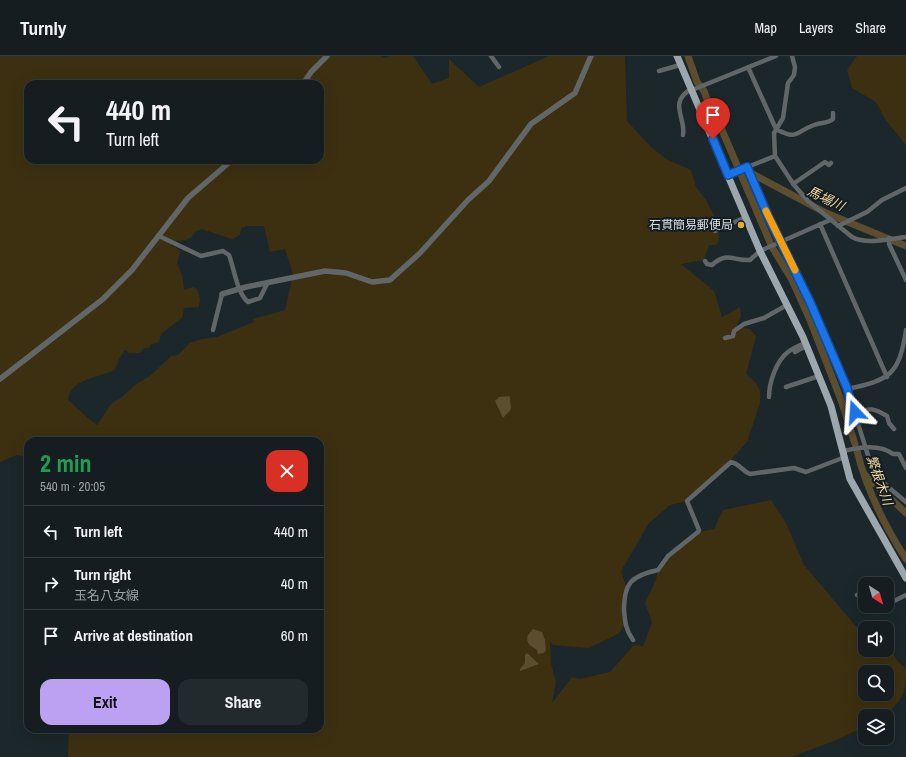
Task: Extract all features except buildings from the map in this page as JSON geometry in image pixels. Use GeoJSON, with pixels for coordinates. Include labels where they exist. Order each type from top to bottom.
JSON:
{"type":"FeatureCollection","features":[{"type":"Feature","properties":{"kind":"main road"},"geometry":{"type":"LineString","coordinates":[[677,56],[693,89],[746,217],[763,250],[806,344],[831,406],[850,479],[906,578]]}},
{"type":"Feature","properties":{"kind":"street"},"geometry":{"type":"LineString","coordinates":[[306,80],[327,56]]}},
{"type":"Feature","properties":{"kind":"street"},"geometry":{"type":"LineString","coordinates":[[491,56],[499,67]]}},
{"type":"Feature","properties":{"kind":"street"},"geometry":{"type":"LineString","coordinates":[[213,330],[222,294],[239,289],[325,271],[346,273],[372,282],[390,280],[420,253],[468,200],[489,181],[530,124],[575,93],[591,56]]}},
{"type":"Feature","properties":{"kind":"street"},"geometry":{"type":"LineString","coordinates":[[683,135],[678,108],[684,95],[693,89],[776,56]]}},
{"type":"Feature","properties":{"kind":"street"},"geometry":{"type":"LineString","coordinates":[[776,129],[783,118],[788,83],[794,75],[795,67],[792,56]]}},
{"type":"Feature","properties":{"kind":"street"},"geometry":{"type":"LineString","coordinates":[[660,71],[680,64]]}},
{"type":"Feature","properties":{"kind":"street"},"geometry":{"type":"LineString","coordinates":[[748,67],[776,129],[775,156],[793,184],[808,201],[830,220],[858,240],[867,241],[889,238],[906,238]]}},
{"type":"Feature","properties":{"kind":"street"},"geometry":{"type":"LineString","coordinates":[[776,129],[788,135],[798,134],[813,125],[829,122],[833,119],[833,113]]}},
{"type":"Feature","properties":{"kind":"street"},"geometry":{"type":"LineString","coordinates":[[728,175],[775,156]]}},
{"type":"Feature","properties":{"kind":"street"},"geometry":{"type":"LineString","coordinates":[[793,184],[825,162],[829,165],[831,164]]}},
{"type":"Feature","properties":{"kind":"street"},"geometry":{"type":"LineString","coordinates":[[0,379],[103,299],[132,270],[193,193],[227,164]]}},
{"type":"Feature","properties":{"kind":"street"},"geometry":{"type":"LineString","coordinates":[[747,167],[810,302],[847,389],[873,471],[888,487],[906,502]]}},
{"type":"Feature","properties":{"kind":"street"},"geometry":{"type":"LineString","coordinates":[[838,226],[867,212],[882,200],[906,188]]}},
{"type":"Feature","properties":{"kind":"street"},"geometry":{"type":"LineString","coordinates":[[715,230],[746,217]]}},
{"type":"Feature","properties":{"kind":"street"},"geometry":{"type":"LineString","coordinates":[[705,261],[707,264],[712,265],[720,258],[725,256],[750,260],[763,250],[830,220]]}},
{"type":"Feature","properties":{"kind":"street"},"geometry":{"type":"LineString","coordinates":[[820,224],[887,377]]}},
{"type":"Feature","properties":{"kind":"street"},"geometry":{"type":"LineString","coordinates":[[159,236],[201,256],[223,251],[229,255],[239,289],[243,298],[248,302],[260,298],[268,282]]}},
{"type":"Feature","properties":{"kind":"street"},"geometry":{"type":"LineString","coordinates":[[889,238],[889,244],[906,280]]}},
{"type":"Feature","properties":{"kind":"street"},"geometry":{"type":"LineString","coordinates":[[725,338],[733,336],[734,331],[744,324],[764,318],[787,305]]}},
{"type":"Feature","properties":{"kind":"street"},"geometry":{"type":"LineString","coordinates":[[847,389],[876,383],[887,377],[901,360],[906,330]]}},
{"type":"Feature","properties":{"kind":"street"},"geometry":{"type":"LineString","coordinates":[[795,352],[806,344]]}},
{"type":"Feature","properties":{"kind":"street"},"geometry":{"type":"LineString","coordinates":[[769,397],[770,383],[782,358],[788,352],[806,344]]}},
{"type":"Feature","properties":{"kind":"street"},"geometry":{"type":"LineString","coordinates":[[786,387],[819,376]]}},
{"type":"Feature","properties":{"kind":"street"},"geometry":{"type":"LineString","coordinates":[[855,412],[868,408],[878,410],[887,416],[889,423],[894,429]]}},
{"type":"Feature","properties":{"kind":"street"},"geometry":{"type":"LineString","coordinates":[[633,640],[624,625],[624,597],[626,586],[632,580],[644,573],[658,570],[668,556],[698,532],[687,501],[731,462],[738,464],[744,472],[750,474],[794,468],[806,472],[860,447],[866,447],[887,449],[893,454],[899,454],[906,468]]}},
{"type":"Feature","properties":{"kind":"street"},"geometry":{"type":"LineString","coordinates":[[894,601],[906,595]]}},
{"type":"Feature","properties":{"kind":"shaded area"},"geometry":{"type":"Polygon","coordinates":[[[0,56],[381,56],[384,58],[391,56],[413,56],[432,84],[449,78],[449,59],[479,87],[549,56],[625,56],[627,121],[650,146],[666,159],[691,170],[696,187],[706,200],[718,223],[719,237],[717,245],[709,245],[704,260],[681,264],[714,291],[722,317],[740,307],[741,316],[737,325],[750,329],[756,336],[746,374],[756,383],[760,391],[760,403],[747,442],[720,472],[687,501],[670,505],[649,523],[621,571],[626,586],[624,626],[618,634],[589,648],[553,645],[550,642],[551,664],[556,682],[552,703],[572,677],[580,679],[610,672],[634,645],[643,646],[652,623],[645,603],[656,580],[658,570],[668,556],[698,532],[714,529],[723,510],[771,500],[786,523],[804,565],[858,629],[858,657],[894,657],[894,655],[896,659],[906,669],[903,695],[892,709],[858,709],[858,730],[841,738],[792,757],[68,757],[69,733],[324,733],[324,437],[24,437],[24,456],[17,455],[0,462],[0,56]],[[247,226],[241,228],[240,235],[232,239],[202,229],[196,231],[188,239],[178,241],[170,240],[172,247],[176,247],[180,252],[177,263],[182,275],[184,290],[193,287],[197,289],[200,299],[199,307],[184,308],[182,318],[161,334],[159,342],[151,344],[149,348],[144,348],[140,353],[129,353],[125,350],[119,359],[115,370],[80,383],[74,387],[68,400],[97,425],[111,404],[122,397],[135,385],[150,376],[171,356],[178,355],[190,343],[202,339],[217,337],[254,322],[253,319],[285,310],[293,275],[285,249],[270,252],[264,226],[247,226]]]}},
{"type":"Feature","properties":{"kind":"shaded area"},"geometry":{"type":"Polygon","coordinates":[[[857,56],[906,56],[906,145],[885,119],[876,102],[852,88],[847,70],[857,56]]]}},
{"type":"Feature","properties":{"kind":"shaded area"},"geometry":{"type":"Polygon","coordinates":[[[509,396],[511,409],[503,418],[495,401],[499,397],[509,396]]]}},
{"type":"Feature","properties":{"kind":"shaded area"},"geometry":{"type":"Polygon","coordinates":[[[533,629],[542,632],[546,650],[544,653],[538,654],[537,650],[531,646],[527,640],[528,635],[533,629]]]}},
{"type":"Feature","properties":{"kind":"shaded area"},"geometry":{"type":"Polygon","coordinates":[[[527,653],[539,664],[520,671],[525,663],[525,655],[527,653]]]}},
{"type":"Feature","properties":{"kind":"waterway","name":"繁根木川"},"geometry":{"type":"LineString","coordinates":[[688,56],[697,82],[704,91],[709,105],[719,123],[772,247],[792,280],[810,320],[841,400],[855,444]]}},
{"type":"Feature","properties":{"kind":"waterway","name":"馬場川"},"geometry":{"type":"LineString","coordinates":[[745,170],[826,213],[906,246]]}},
{"type":"Feature","properties":{"kind":"waterway","name":"繁根木川"},"geometry":{"type":"LineString","coordinates":[[857,451],[871,494],[890,533],[906,559]]}},
{"type":"Feature","properties":{"kind":"waterway"},"geometry":{"type":"LineString","coordinates":[[864,474],[906,513]]}},
{"type":"Feature","properties":{"kind":"slow traffic"},"geometry":{"type":"LineString","coordinates":[[766,211],[795,270]]}},
{"type":"Feature","properties":{"kind":"place","name":"石貫簡易郵便局"},"geometry":{"type":"Point","coordinates":[741,225]}},
{"type":"Feature","properties":{"kind":"route"},"geometry":{"type":"LineString","coordinates":[[713,139],[728,175],[747,167],[768,216],[810,302],[847,388],[852,407],[855,412]]}}]}
